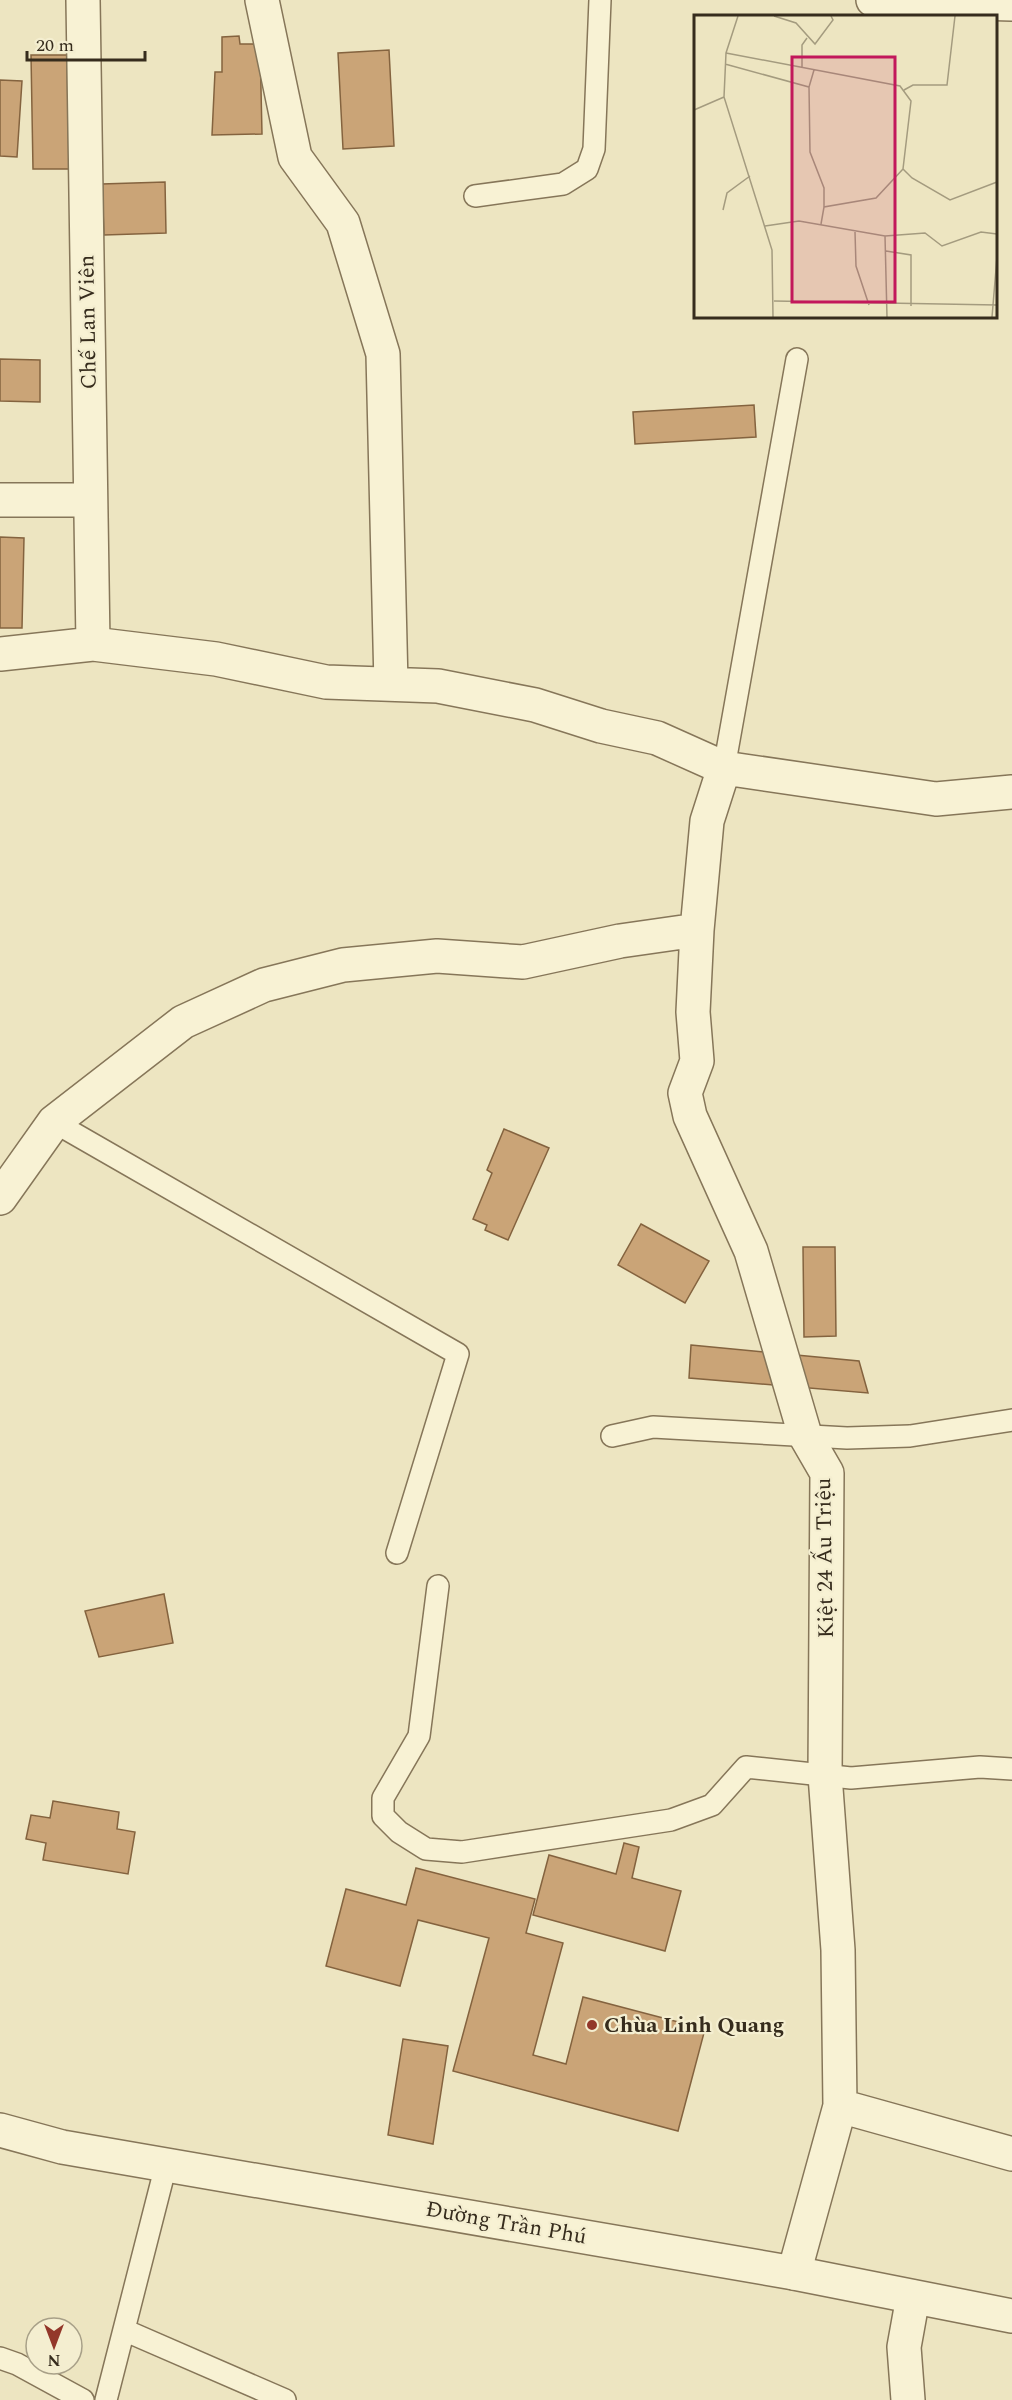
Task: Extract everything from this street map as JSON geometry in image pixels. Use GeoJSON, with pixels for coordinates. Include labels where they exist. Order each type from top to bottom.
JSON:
{"type":"FeatureCollection","features":[{"type":"Feature","properties":{"kind":"street","name":"Chế Lan Viên"},"geometry":{"type":"LineString","coordinates":[[83,0],[93,644]]}},
{"type":"Feature","properties":{"kind":"street"},"geometry":{"type":"LineString","coordinates":[[262,0],[294,157],[343,223],[383,354],[391,684]]}},
{"type":"Feature","properties":{"kind":"street"},"geometry":{"type":"LineString","coordinates":[[873,0],[1012,4]]}},
{"type":"Feature","properties":{"kind":"street"},"geometry":{"type":"LineString","coordinates":[[0,500],[90,500]]}},
{"type":"Feature","properties":{"kind":"street"},"geometry":{"type":"LineString","coordinates":[[0,654],[93,644],[216,659],[326,682],[438,686],[536,705],[601,726],[657,738],[724,768],[936,799],[1012,792]]}},
{"type":"Feature","properties":{"kind":"street","name":"Kiệt 24 Ấu Triệu"},"geometry":{"type":"LineString","coordinates":[[724,768],[707,821],[697,930],[693,1012],[697,1061],[685,1093],[690,1116],[751,1251],[805,1435],[827,1473],[825,1775],[838,1950],[840,2106],[794,2273]]}},
{"type":"Feature","properties":{"kind":"street"},"geometry":{"type":"LineString","coordinates":[[0,1198],[54,1122],[183,1022],[264,985],[343,965],[436,956],[523,962],[620,941],[697,930]]}},
{"type":"Feature","properties":{"kind":"street"},"geometry":{"type":"LineString","coordinates":[[840,2106],[1012,2154]]}},
{"type":"Feature","properties":{"kind":"street","name":"Đường Trần Phú"},"geometry":{"type":"LineString","coordinates":[[0,2130],[62,2147],[794,2273],[1012,2316]]}},
{"type":"Feature","properties":{"kind":"street"},"geometry":{"type":"LineString","coordinates":[[908,2400],[904,2347],[913,2297]]}},
{"type":"Feature","properties":{"kind":"lane"},"geometry":{"type":"LineString","coordinates":[[475,196],[563,184],[587,169],[594,149],[600,0]]}},
{"type":"Feature","properties":{"kind":"lane"},"geometry":{"type":"LineString","coordinates":[[724,768],[797,359]]}},
{"type":"Feature","properties":{"kind":"lane"},"geometry":{"type":"LineString","coordinates":[[54,1122],[458,1354],[397,1553]]}},
{"type":"Feature","properties":{"kind":"lane"},"geometry":{"type":"LineString","coordinates":[[612,1436],[653,1428],[848,1438],[910,1436],[1012,1420]]}},
{"type":"Feature","properties":{"kind":"lane"},"geometry":{"type":"LineString","coordinates":[[438,1586],[419,1736],[383,1798],[383,1816],[399,1832],[426,1849],[462,1852],[671,1820],[712,1805],[746,1767],[851,1778],[980,1767],[1012,1769]]}},
{"type":"Feature","properties":{"kind":"lane"},"geometry":{"type":"LineString","coordinates":[[106,2400],[166,2165]]}},
{"type":"Feature","properties":{"kind":"lane"},"geometry":{"type":"LineString","coordinates":[[124,2330],[285,2400]]}},
{"type":"Feature","properties":{"kind":"lane"},"geometry":{"type":"LineString","coordinates":[[0,2358],[17,2364],[83,2400]]}},
{"type":"Feature","properties":{"kind":"building"},"geometry":{"type":"Polygon","coordinates":[[[239,36],[240,44],[260,44],[262,134],[212,135],[215,72],[222,72],[222,37],[239,36]]]}},
{"type":"Feature","properties":{"kind":"building"},"geometry":{"type":"Polygon","coordinates":[[[389,50],[394,146],[343,149],[338,53],[389,50]]]}},
{"type":"Feature","properties":{"kind":"building"},"geometry":{"type":"Polygon","coordinates":[[[31,55],[67,55],[69,169],[33,169],[31,55]]]}},
{"type":"Feature","properties":{"kind":"building"},"geometry":{"type":"Polygon","coordinates":[[[0,80],[22,81],[17,157],[0,156],[0,80]]]}},
{"type":"Feature","properties":{"kind":"building"},"geometry":{"type":"Polygon","coordinates":[[[165,182],[166,233],[104,235],[102,184],[165,182]]]}},
{"type":"Feature","properties":{"kind":"building"},"geometry":{"type":"Polygon","coordinates":[[[0,359],[40,360],[40,402],[0,401],[0,359]]]}},
{"type":"Feature","properties":{"kind":"building"},"geometry":{"type":"Polygon","coordinates":[[[754,405],[756,437],[635,444],[633,412],[754,405]]]}},
{"type":"Feature","properties":{"kind":"building"},"geometry":{"type":"Polygon","coordinates":[[[0,537],[24,538],[22,628],[0,628],[0,537]]]}},
{"type":"Feature","properties":{"kind":"building"},"geometry":{"type":"Polygon","coordinates":[[[504,1129],[549,1148],[508,1240],[485,1230],[487,1225],[473,1219],[492,1173],[487,1170],[504,1129]]]}},
{"type":"Feature","properties":{"kind":"building"},"geometry":{"type":"Polygon","coordinates":[[[641,1224],[709,1261],[685,1303],[618,1265],[641,1224]]]}},
{"type":"Feature","properties":{"kind":"building"},"geometry":{"type":"Polygon","coordinates":[[[803,1247],[835,1247],[836,1336],[804,1337],[803,1247]]]}},
{"type":"Feature","properties":{"kind":"building"},"geometry":{"type":"Polygon","coordinates":[[[691,1345],[859,1361],[868,1393],[689,1378],[691,1345]]]}},
{"type":"Feature","properties":{"kind":"building"},"geometry":{"type":"Polygon","coordinates":[[[164,1594],[173,1643],[99,1657],[85,1611],[164,1594]]]}},
{"type":"Feature","properties":{"kind":"building"},"geometry":{"type":"Polygon","coordinates":[[[53,1801],[119,1812],[117,1829],[135,1832],[128,1874],[43,1860],[46,1843],[26,1839],[31,1815],[50,1818],[53,1801]]]}},
{"type":"Feature","properties":{"kind":"building"},"geometry":{"type":"Polygon","coordinates":[[[624,1843],[639,1847],[632,1878],[681,1891],[665,1951],[533,1915],[549,1855],[616,1874],[624,1843]]]}},
{"type":"Feature","properties":{"kind":"building"},"geometry":{"type":"Polygon","coordinates":[[[416,1868],[535,1899],[526,1933],[563,1943],[533,2055],[566,2064],[583,1997],[705,2029],[678,2131],[453,2071],[489,1938],[418,1920],[400,1986],[326,1966],[346,1889],[406,1905],[416,1868]]]}},
{"type":"Feature","properties":{"kind":"building"},"geometry":{"type":"Polygon","coordinates":[[[403,2039],[448,2046],[433,2144],[388,2135],[403,2039]]]}},
{"type":"Feature","properties":{"kind":"place","name":"Chùa Linh Quang"},"geometry":{"type":"Point","coordinates":[592,2025]}}]}
